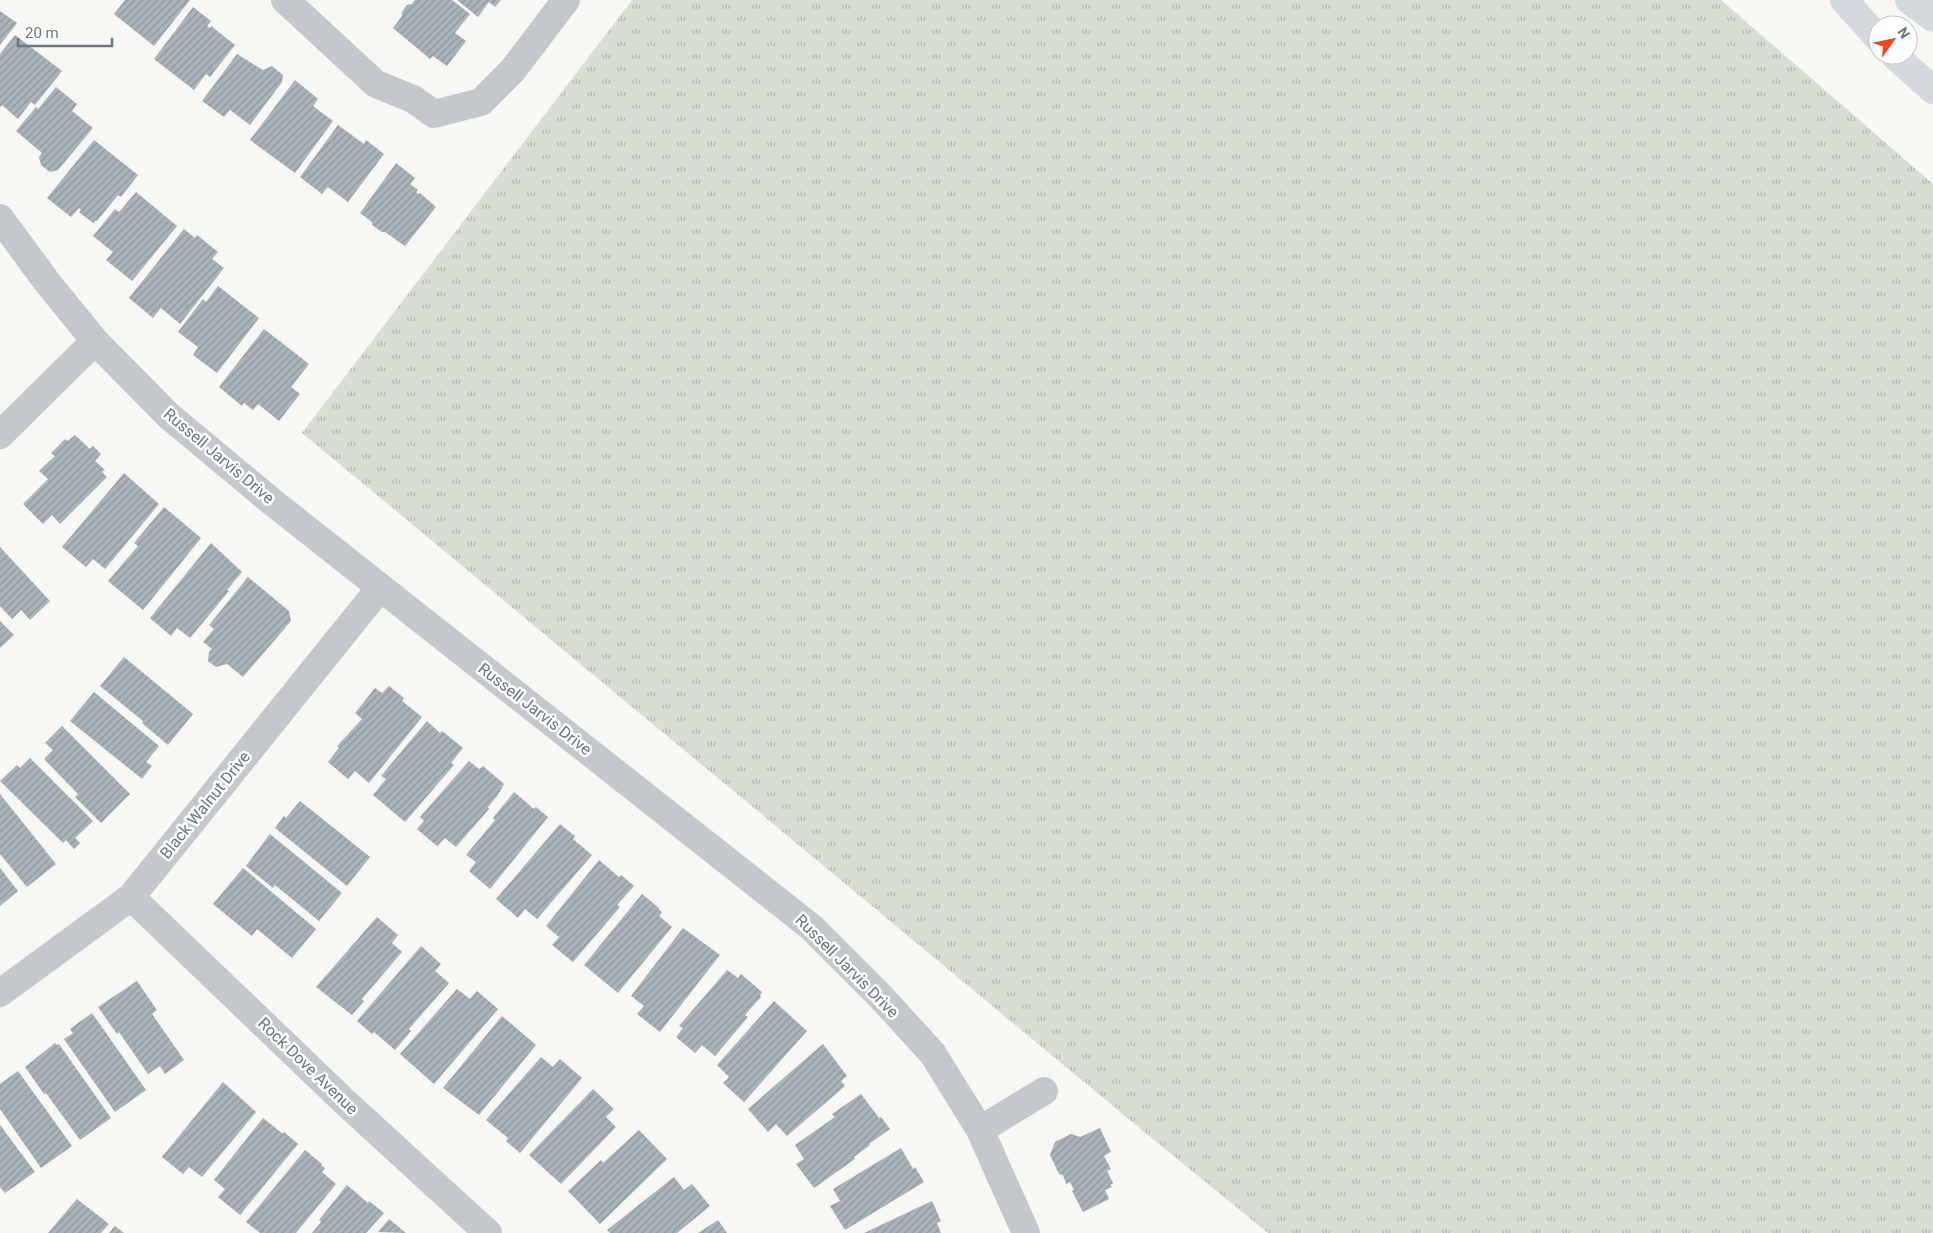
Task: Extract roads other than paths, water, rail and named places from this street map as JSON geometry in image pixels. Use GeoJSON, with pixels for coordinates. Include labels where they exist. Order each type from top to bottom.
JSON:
{"type":"FeatureCollection","features":[{"type":"Feature","properties":{"kind":"highway"},"geometry":{"type":"LineString","coordinates":[[1844,0],[1868,27]]}},
{"type":"Feature","properties":{"kind":"highway"},"geometry":{"type":"LineString","coordinates":[[1909,0],[1933,18]]}},
{"type":"Feature","properties":{"kind":"highway"},"geometry":{"type":"LineString","coordinates":[[1905,65],[1933,90]]}},
{"type":"Feature","properties":{"kind":"street"},"geometry":{"type":"LineString","coordinates":[[285,0],[376,84],[414,99],[434,114],[481,102],[512,72],[566,0]]}},
{"type":"Feature","properties":{"kind":"street","name":"Russell Jarvis Drive"},"geometry":{"type":"LineString","coordinates":[[0,218],[47,282],[95,341],[169,416],[380,588],[811,927],[882,998],[933,1054],[980,1130],[1026,1233]]}},
{"type":"Feature","properties":{"kind":"street"},"geometry":{"type":"LineString","coordinates":[[0,435],[95,341]]}},
{"type":"Feature","properties":{"kind":"street","name":"Black Walnut Drive"},"geometry":{"type":"LineString","coordinates":[[0,993],[131,896],[380,588]]}},
{"type":"Feature","properties":{"kind":"street","name":"Rock Dove Avenue"},"geometry":{"type":"LineString","coordinates":[[131,896],[347,1104],[488,1233]]}},
{"type":"Feature","properties":{"kind":"street"},"geometry":{"type":"LineString","coordinates":[[980,1130],[1044,1090]]}}]}
